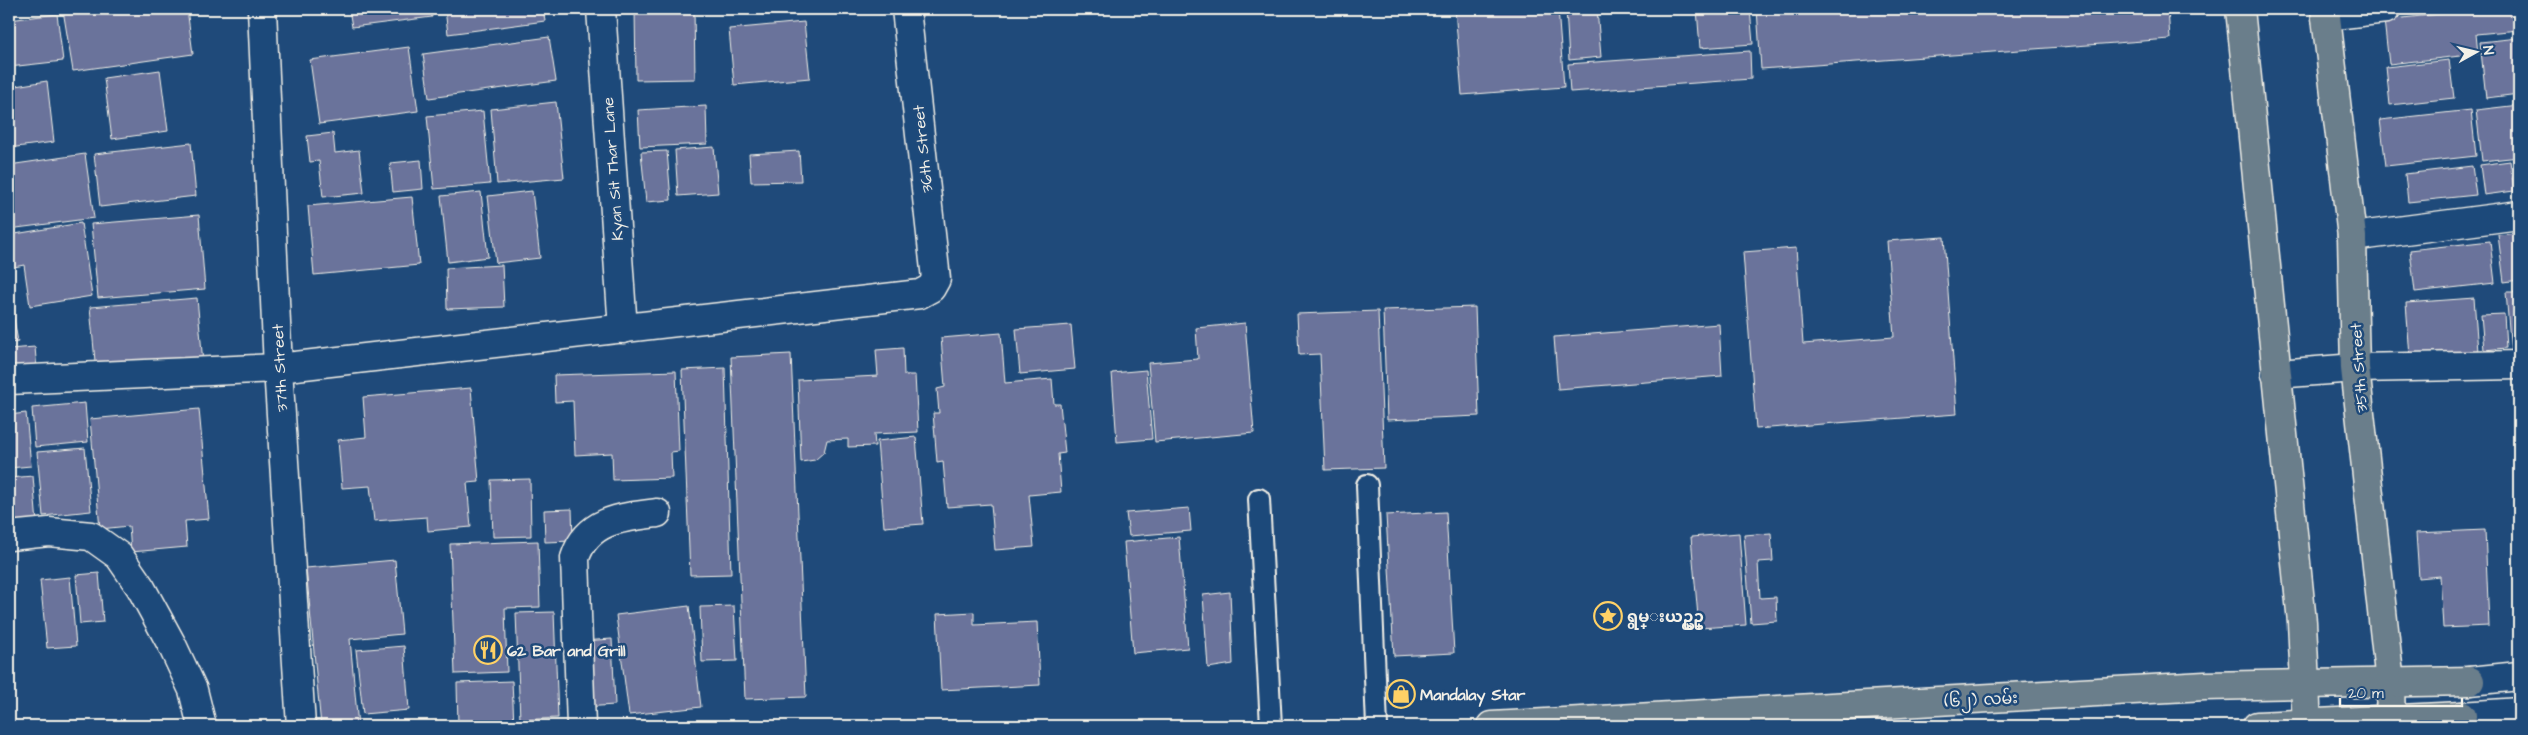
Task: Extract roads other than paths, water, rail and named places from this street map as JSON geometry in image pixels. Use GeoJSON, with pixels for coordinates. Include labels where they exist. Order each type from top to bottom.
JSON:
{"type":"FeatureCollection","features":[{"type":"Feature","properties":{"kind":"main road"},"geometry":{"type":"LineString","coordinates":[[2240,9],[2302,622],[2307,724]]}},
{"type":"Feature","properties":{"kind":"main road","name":"35th Street"},"geometry":{"type":"LineString","coordinates":[[2326,12],[2352,236],[2356,368],[2390,683],[2391,723]]}},
{"type":"Feature","properties":{"kind":"main road","name":"(၆၂) လမ်း"},"geometry":{"type":"LineString","coordinates":[[1491,726],[1669,722],[2195,687],[2470,681]]}},
{"type":"Feature","properties":{"kind":"main road"},"geometry":{"type":"LineString","coordinates":[[2257,726],[2391,723],[2462,716]]}},
{"type":"Feature","properties":{"kind":"street","name":"37th Street"},"geometry":{"type":"LineString","coordinates":[[262,9],[278,368],[301,726]]}},
{"type":"Feature","properties":{"kind":"street","name":"Kyan Sit Thar Lane"},"geometry":{"type":"LineString","coordinates":[[601,9],[623,329]]}},
{"type":"Feature","properties":{"kind":"street","name":"36th Street"},"geometry":{"type":"LineString","coordinates":[[623,329],[920,294],[931,288],[936,279],[906,9]]}},
{"type":"Feature","properties":{"kind":"street"},"geometry":{"type":"LineString","coordinates":[[2326,12],[2386,9]]}},
{"type":"Feature","properties":{"kind":"street"},"geometry":{"type":"LineString","coordinates":[[2352,236],[2519,215]]}},
{"type":"Feature","properties":{"kind":"street"},"geometry":{"type":"LineString","coordinates":[[9,380],[278,368],[623,329]]}},
{"type":"Feature","properties":{"kind":"street"},"geometry":{"type":"LineString","coordinates":[[2276,374],[2356,368],[2519,365]]}},
{"type":"Feature","properties":{"kind":"street"},"geometry":{"type":"LineString","coordinates":[[581,726],[575,558],[579,544],[588,533],[604,524],[622,518],[657,513]]}},
{"type":"Feature","properties":{"kind":"street"},"geometry":{"type":"LineString","coordinates":[[9,536],[49,532],[91,536],[119,556],[141,588],[172,645],[193,690],[202,726]]}},
{"type":"Feature","properties":{"kind":"street"},"geometry":{"type":"LineString","coordinates":[[2470,681],[2519,676]]}},
{"type":"Feature","properties":{"kind":"street"},"geometry":{"type":"LineString","coordinates":[[2462,716],[2519,712]]}},
{"type":"Feature","properties":{"kind":"lane"},"geometry":{"type":"LineString","coordinates":[[1367,485],[1377,726]]}},
{"type":"Feature","properties":{"kind":"lane"},"geometry":{"type":"LineString","coordinates":[[1259,499],[1271,726]]}},
{"type":"Feature","properties":{"kind":"place","name":"ရွမ္းယဥ္ယဥ္"},"geometry":{"type":"Point","coordinates":[1608,616]}},
{"type":"Feature","properties":{"kind":"place","name":"62 Bar and Grill"},"geometry":{"type":"Point","coordinates":[488,650]}},
{"type":"Feature","properties":{"kind":"place","name":"Mandalay Star"},"geometry":{"type":"Point","coordinates":[1401,694]}}]}
